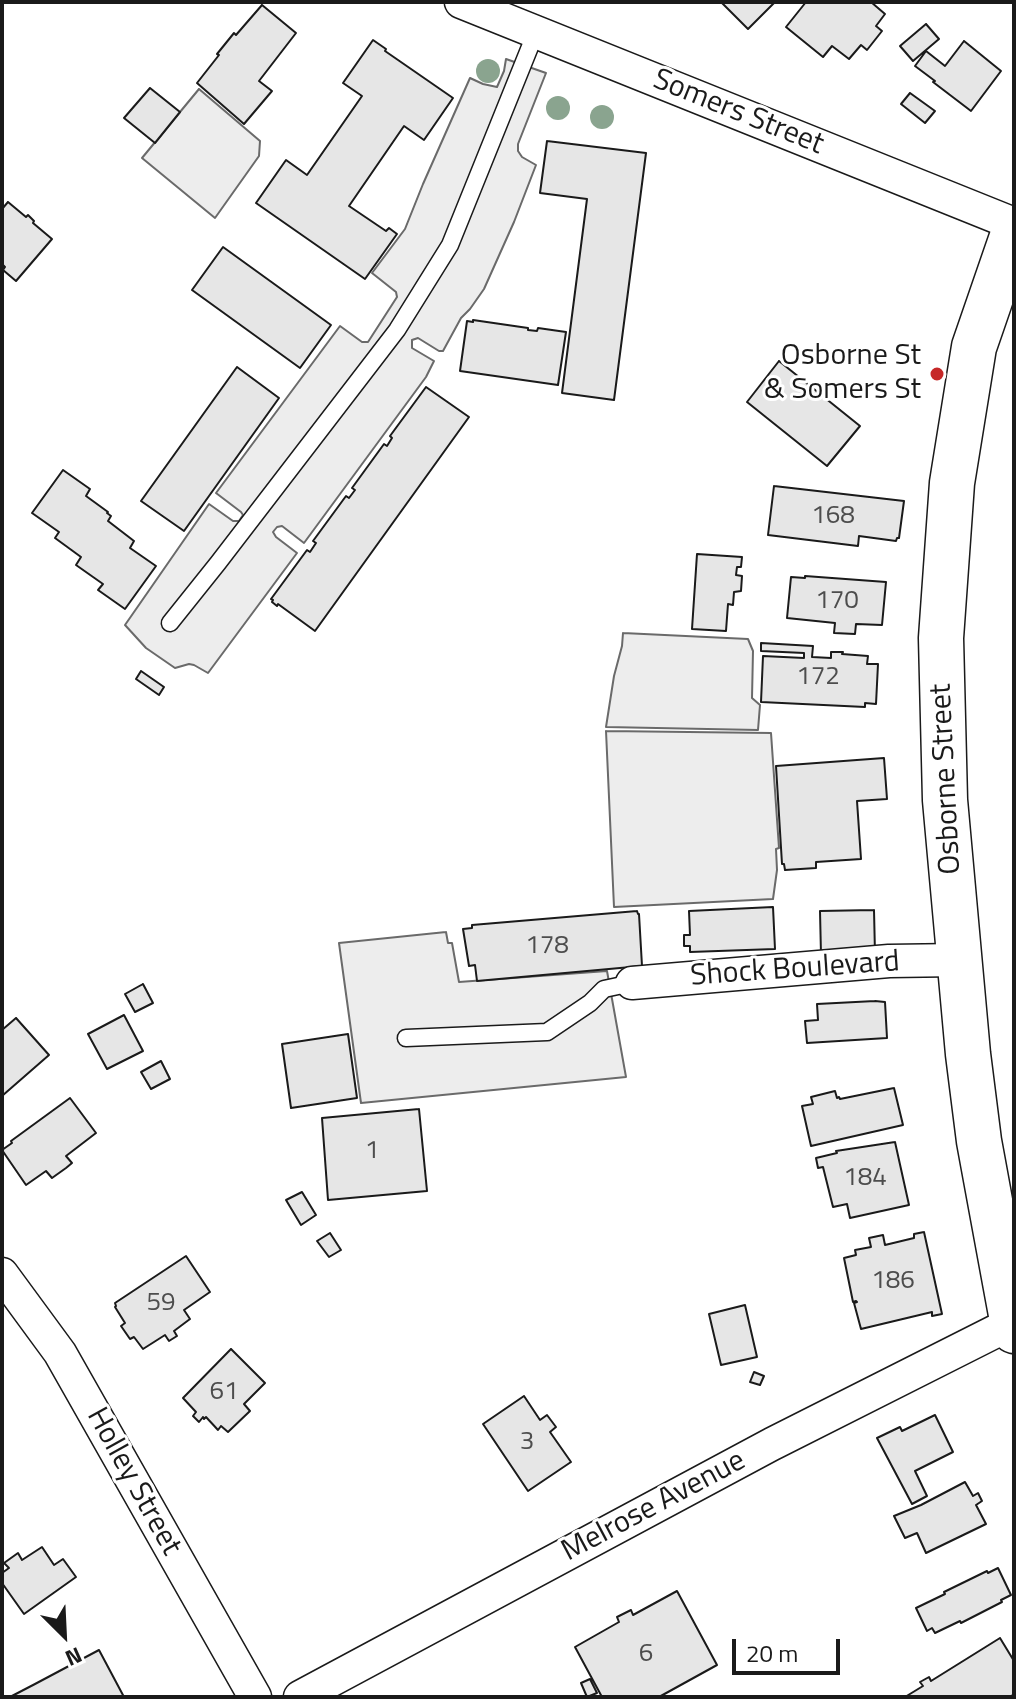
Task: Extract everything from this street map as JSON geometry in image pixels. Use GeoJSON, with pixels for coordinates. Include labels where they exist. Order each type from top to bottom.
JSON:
{"type":"FeatureCollection","features":[{"type":"Feature","properties":{"kind":"main road","name":"Osborne Street"},"geometry":{"type":"LineString","coordinates":[[1013,1327],[979,1141],[968,1054],[945,800],[941,638],[952,483],[974,347],[1014,231]]}},
{"type":"Feature","properties":{"kind":"street","name":"Somers Street"},"geometry":{"type":"LineString","coordinates":[[461,2],[1014,224]]}},
{"type":"Feature","properties":{"kind":"street","name":"Shock Boulevard"},"geometry":{"type":"LineString","coordinates":[[632,983],[889,961],[959,960]]}},
{"type":"Feature","properties":{"kind":"street","name":"Holley Street"},"geometry":{"type":"LineString","coordinates":[[2,1274],[60,1353],[255,1697]]}},
{"type":"Feature","properties":{"kind":"street","name":"Melrose Avenue"},"geometry":{"type":"LineString","coordinates":[[300,1697],[759,1450],[1013,1327]]}},
{"type":"Feature","properties":{"kind":"lane"},"geometry":{"type":"LineString","coordinates":[[170,623],[397,330],[450,245],[536,32]]}},
{"type":"Feature","properties":{"kind":"lane"},"geometry":{"type":"LineString","coordinates":[[406,1038],[547,1032],[590,1003],[604,989],[632,983]]}},
{"type":"Feature","properties":{"kind":"shaded area"},"geometry":{"type":"Polygon","coordinates":[[[506,59],[546,73],[518,144],[522,157],[536,165],[484,289],[461,318],[443,351],[418,338],[412,340],[412,348],[434,361],[426,377],[304,543],[282,526],[273,532],[297,553],[208,673],[189,664],[175,668],[146,648],[125,625],[209,504],[233,521],[239,521],[243,515],[241,512],[216,493],[340,326],[362,342],[368,342],[397,297],[396,292],[372,273],[405,229],[470,78],[497,87],[506,59]]]}},
{"type":"Feature","properties":{"kind":"shaded area"},"geometry":{"type":"Polygon","coordinates":[[[199,89],[260,141],[259,156],[215,218],[142,158],[199,89]]]}},
{"type":"Feature","properties":{"kind":"shaded area"},"geometry":{"type":"Polygon","coordinates":[[[623,633],[748,639],[753,651],[752,698],[760,705],[758,730],[606,727],[623,633]]]}},
{"type":"Feature","properties":{"kind":"shaded area"},"geometry":{"type":"Polygon","coordinates":[[[606,731],[771,733],[779,848],[776,849],[773,899],[614,907],[606,731]]]}},
{"type":"Feature","properties":{"kind":"shaded area"},"geometry":{"type":"Polygon","coordinates":[[[446,932],[448,943],[452,943],[459,982],[607,971],[626,1077],[361,1103],[339,943],[446,932]]]}},
{"type":"Feature","properties":{"kind":"building"},"geometry":{"type":"Polygon","coordinates":[[[721,2],[775,2],[748,29],[721,2]]]}},
{"type":"Feature","properties":{"kind":"building"},"geometry":{"type":"Polygon","coordinates":[[[806,2],[871,2],[885,14],[876,26],[882,31],[867,50],[861,45],[849,59],[832,46],[823,57],[786,27],[806,2]]]}},
{"type":"Feature","properties":{"kind":"building"},"geometry":{"type":"Polygon","coordinates":[[[262,5],[296,33],[259,81],[272,91],[244,124],[197,83],[234,33],[236,35],[262,5]]]}},
{"type":"Feature","properties":{"kind":"building"},"geometry":{"type":"Polygon","coordinates":[[[926,24],[939,39],[913,61],[900,46],[926,24]]]}},
{"type":"Feature","properties":{"kind":"building"},"geometry":{"type":"Polygon","coordinates":[[[373,40],[453,98],[424,140],[404,126],[349,206],[386,231],[389,228],[397,234],[365,279],[256,203],[286,160],[307,175],[362,96],[343,83],[373,40]]]}},
{"type":"Feature","properties":{"kind":"building"},"geometry":{"type":"Polygon","coordinates":[[[964,41],[1001,71],[971,111],[915,66],[926,51],[945,66],[964,41]]]}},
{"type":"Feature","properties":{"kind":"building"},"geometry":{"type":"Polygon","coordinates":[[[150,88],[180,112],[155,143],[124,118],[150,88]]]}},
{"type":"Feature","properties":{"kind":"building"},"geometry":{"type":"Polygon","coordinates":[[[910,93],[935,111],[925,123],[901,104],[910,93]]]}},
{"type":"Feature","properties":{"kind":"building"},"geometry":{"type":"Polygon","coordinates":[[[547,141],[646,153],[614,400],[562,393],[587,199],[540,193],[547,141]]]}},
{"type":"Feature","properties":{"kind":"building"},"geometry":{"type":"Polygon","coordinates":[[[8,202],[26,217],[28,215],[52,239],[16,281],[3,270],[5,267],[2,264],[2,209],[8,202]]]}},
{"type":"Feature","properties":{"kind":"building"},"geometry":{"type":"Polygon","coordinates":[[[223,247],[331,325],[300,368],[192,290],[223,247]]]}},
{"type":"Feature","properties":{"kind":"building"},"geometry":{"type":"Polygon","coordinates":[[[467,321],[528,330],[537,331],[538,328],[566,332],[558,385],[460,371],[467,321]]]}},
{"type":"Feature","properties":{"kind":"building"},"geometry":{"type":"Polygon","coordinates":[[[779,361],[860,426],[827,466],[747,402],[779,361]]]}},
{"type":"Feature","properties":{"kind":"building"},"geometry":{"type":"Polygon","coordinates":[[[237,367],[279,398],[184,531],[141,501],[237,367]]]}},
{"type":"Feature","properties":{"kind":"building"},"geometry":{"type":"Polygon","coordinates":[[[426,387],[469,417],[315,631],[271,599],[307,550],[310,552],[316,543],[313,541],[346,496],[349,498],[355,490],[352,488],[384,444],[387,446],[392,438],[390,436],[426,387]]]}},
{"type":"Feature","properties":{"kind":"building"},"geometry":{"type":"Polygon","coordinates":[[[63,470],[90,489],[86,496],[108,512],[111,516],[108,521],[134,541],[130,548],[156,566],[125,609],[98,590],[103,584],[76,565],[81,557],[55,538],[59,532],[32,513],[63,470]]]}},
{"type":"Feature","properties":{"kind":"building"},"geometry":{"type":"Polygon","coordinates":[[[774,486],[904,501],[899,538],[896,541],[859,536],[858,546],[768,535],[774,486]]]}},
{"type":"Feature","properties":{"kind":"building"},"geometry":{"type":"Polygon","coordinates":[[[697,554],[742,557],[736,575],[742,576],[741,591],[734,592],[733,605],[728,604],[726,631],[692,629],[697,554]]]}},
{"type":"Feature","properties":{"kind":"building"},"geometry":{"type":"Polygon","coordinates":[[[791,577],[886,582],[882,625],[856,624],[855,634],[834,633],[835,623],[787,618],[791,577]]]}},
{"type":"Feature","properties":{"kind":"building"},"geometry":{"type":"Polygon","coordinates":[[[761,643],[813,646],[812,657],[831,658],[831,652],[868,656],[867,664],[878,664],[876,704],[865,703],[865,707],[761,702],[763,656],[804,658],[804,653],[761,651],[761,643]]]}},
{"type":"Feature","properties":{"kind":"building"},"geometry":{"type":"Polygon","coordinates":[[[141,671],[164,687],[159,695],[136,679],[141,671]]]}},
{"type":"Feature","properties":{"kind":"building"},"geometry":{"type":"Polygon","coordinates":[[[884,758],[887,799],[857,801],[861,859],[816,862],[816,868],[785,870],[782,864],[776,766],[884,758]]]}},
{"type":"Feature","properties":{"kind":"building"},"geometry":{"type":"Polygon","coordinates":[[[773,907],[775,949],[690,952],[690,946],[684,946],[684,935],[690,935],[689,911],[773,907]]]}},
{"type":"Feature","properties":{"kind":"building"},"geometry":{"type":"Polygon","coordinates":[[[874,910],[875,954],[821,955],[820,911],[874,910]]]}},
{"type":"Feature","properties":{"kind":"building"},"geometry":{"type":"Polygon","coordinates":[[[637,911],[642,966],[477,981],[475,965],[469,966],[463,929],[472,928],[472,925],[637,911]]]}},
{"type":"Feature","properties":{"kind":"building"},"geometry":{"type":"Polygon","coordinates":[[[143,984],[153,1003],[135,1012],[125,994],[143,984]]]}},
{"type":"Feature","properties":{"kind":"building"},"geometry":{"type":"Polygon","coordinates":[[[885,1002],[887,1038],[807,1043],[805,1021],[818,1020],[817,1004],[885,1002]]]}},
{"type":"Feature","properties":{"kind":"building"},"geometry":{"type":"Polygon","coordinates":[[[124,1015],[143,1051],[107,1069],[88,1034],[124,1015]]]}},
{"type":"Feature","properties":{"kind":"building"},"geometry":{"type":"Polygon","coordinates":[[[16,1018],[49,1055],[2,1096],[2,1030],[16,1018]]]}},
{"type":"Feature","properties":{"kind":"building"},"geometry":{"type":"Polygon","coordinates":[[[348,1034],[357,1098],[291,1108],[282,1044],[348,1034]]]}},
{"type":"Feature","properties":{"kind":"building"},"geometry":{"type":"Polygon","coordinates":[[[161,1061],[170,1079],[151,1089],[141,1072],[161,1061]]]}},
{"type":"Feature","properties":{"kind":"building"},"geometry":{"type":"Polygon","coordinates":[[[894,1088],[903,1125],[811,1146],[802,1106],[813,1104],[811,1097],[835,1091],[840,1099],[894,1088]]]}},
{"type":"Feature","properties":{"kind":"building"},"geometry":{"type":"Polygon","coordinates":[[[70,1098],[96,1133],[66,1156],[72,1163],[66,1168],[52,1178],[46,1171],[26,1185],[2,1150],[70,1098]]]}},
{"type":"Feature","properties":{"kind":"building"},"geometry":{"type":"Polygon","coordinates":[[[419,1109],[427,1191],[328,1200],[322,1118],[419,1109]]]}},
{"type":"Feature","properties":{"kind":"building"},"geometry":{"type":"Polygon","coordinates":[[[895,1142],[909,1205],[850,1218],[847,1204],[833,1207],[823,1167],[818,1168],[816,1158],[836,1151],[895,1142]]]}},
{"type":"Feature","properties":{"kind":"building"},"geometry":{"type":"Polygon","coordinates":[[[302,1192],[316,1215],[301,1225],[286,1200],[302,1192]]]}},
{"type":"Feature","properties":{"kind":"building"},"geometry":{"type":"Polygon","coordinates":[[[924,1232],[942,1314],[932,1316],[932,1312],[861,1329],[844,1258],[856,1255],[855,1250],[871,1247],[869,1238],[883,1235],[885,1245],[914,1238],[914,1234],[924,1232]]]}},
{"type":"Feature","properties":{"kind":"building"},"geometry":{"type":"Polygon","coordinates":[[[330,1233],[341,1250],[329,1257],[317,1241],[330,1233]]]}},
{"type":"Feature","properties":{"kind":"building"},"geometry":{"type":"Polygon","coordinates":[[[186,1256],[210,1292],[184,1310],[190,1319],[174,1331],[177,1336],[169,1341],[165,1335],[143,1349],[134,1337],[130,1339],[121,1326],[125,1323],[115,1303],[186,1256]]]}},
{"type":"Feature","properties":{"kind":"building"},"geometry":{"type":"Polygon","coordinates":[[[745,1305],[757,1357],[721,1365],[709,1314],[745,1305]]]}},
{"type":"Feature","properties":{"kind":"building"},"geometry":{"type":"Polygon","coordinates":[[[231,1349],[265,1383],[244,1404],[250,1411],[228,1432],[221,1426],[218,1430],[206,1417],[199,1422],[193,1416],[196,1412],[183,1398],[231,1349]]]}},
{"type":"Feature","properties":{"kind":"building"},"geometry":{"type":"Polygon","coordinates":[[[754,1372],[764,1376],[760,1385],[750,1382],[754,1372]]]}},
{"type":"Feature","properties":{"kind":"building"},"geometry":{"type":"Polygon","coordinates":[[[524,1396],[540,1420],[547,1415],[556,1427],[550,1432],[571,1462],[528,1491],[483,1424],[524,1396]]]}},
{"type":"Feature","properties":{"kind":"building"},"geometry":{"type":"Polygon","coordinates":[[[935,1415],[953,1452],[915,1471],[927,1496],[912,1504],[877,1438],[900,1427],[902,1431],[935,1415]]]}},
{"type":"Feature","properties":{"kind":"building"},"geometry":{"type":"Polygon","coordinates":[[[965,1482],[973,1496],[978,1493],[982,1501],[976,1505],[986,1524],[926,1553],[917,1533],[905,1538],[894,1516],[965,1482]]]}},
{"type":"Feature","properties":{"kind":"building"},"geometry":{"type":"Polygon","coordinates":[[[42,1547],[54,1565],[63,1559],[76,1577],[24,1614],[2,1583],[2,1573],[9,1568],[4,1563],[18,1553],[22,1560],[42,1547]]]}},
{"type":"Feature","properties":{"kind":"building"},"geometry":{"type":"Polygon","coordinates":[[[998,1568],[1011,1595],[961,1623],[935,1633],[932,1628],[927,1631],[916,1608],[998,1568]]]}},
{"type":"Feature","properties":{"kind":"building"},"geometry":{"type":"Polygon","coordinates":[[[677,1591],[717,1665],[659,1697],[602,1697],[575,1647],[619,1622],[617,1617],[631,1610],[633,1615],[677,1591]]]}},
{"type":"Feature","properties":{"kind":"building"},"geometry":{"type":"Polygon","coordinates":[[[1000,1638],[1014,1661],[1014,1694],[1010,1697],[905,1697],[923,1686],[920,1682],[929,1677],[931,1681],[1000,1638]]]}},
{"type":"Feature","properties":{"kind":"building"},"geometry":{"type":"Polygon","coordinates":[[[99,1650],[124,1697],[10,1697],[35,1684],[99,1650]]]}},
{"type":"Feature","properties":{"kind":"building"},"geometry":{"type":"Polygon","coordinates":[[[590,1679],[597,1693],[587,1697],[581,1683],[590,1679]]]}},
{"type":"Feature","properties":{"kind":"place","name":"Osborne St & Somers St"},"geometry":{"type":"Point","coordinates":[937,374]}}]}
